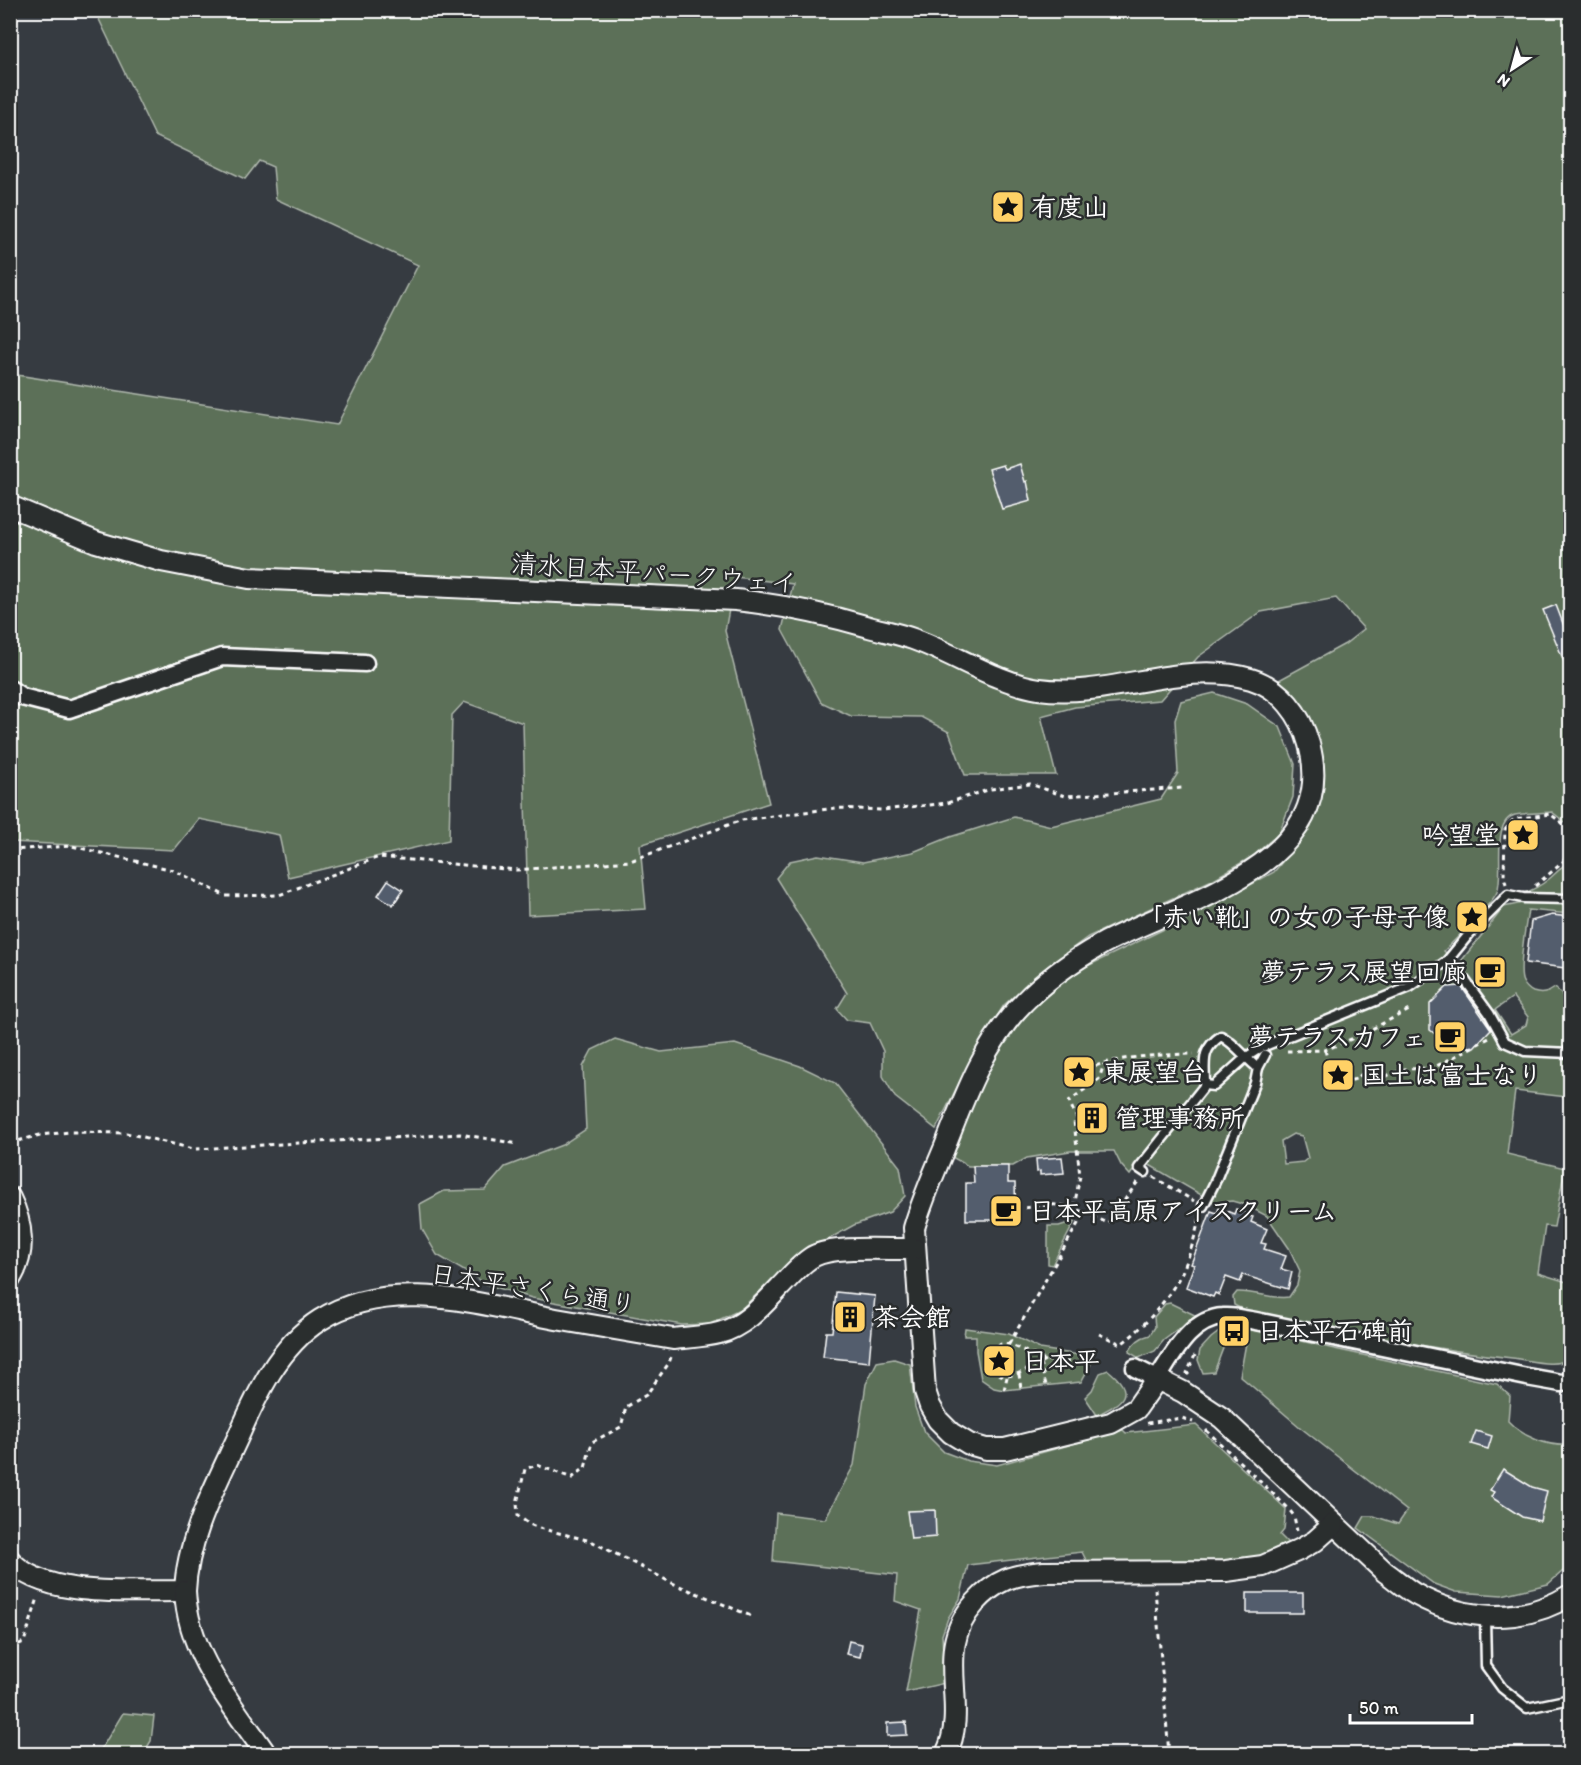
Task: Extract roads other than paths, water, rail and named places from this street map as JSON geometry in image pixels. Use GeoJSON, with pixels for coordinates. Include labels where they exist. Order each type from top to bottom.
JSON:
{"type":"FeatureCollection","features":[{"type":"Feature","properties":{"kind":"street","name":"清水日本平パークウェイ"},"geometry":{"type":"LineString","coordinates":[[10,506],[96,542],[162,561],[249,578],[736,600],[778,605],[818,612],[912,638],[1019,685],[1039,689],[1091,690],[1185,674],[1214,672],[1256,681],[1288,702],[1301,720],[1312,755],[1313,772],[1305,814],[1285,844],[1247,875],[1212,894],[1100,945],[1067,965],[1046,981],[1011,1016],[981,1063],[960,1108],[920,1209],[915,1228],[927,1399],[938,1420],[951,1433],[969,1444],[986,1449],[1005,1449],[1111,1423],[1136,1409],[1157,1379]]}},
{"type":"Feature","properties":{"kind":"street"},"geometry":{"type":"LineString","coordinates":[[10,689],[22,697],[69,709],[222,657],[364,663]]}},
{"type":"Feature","properties":{"kind":"street"},"geometry":{"type":"LineString","coordinates":[[10,1198],[21,1232],[18,1267],[10,1279]]}},
{"type":"Feature","properties":{"kind":"street","name":"日本平さくら通り"},"geometry":{"type":"LineString","coordinates":[[266,1755],[207,1668],[187,1611],[186,1574],[201,1522],[263,1384],[278,1361],[320,1320],[366,1301],[411,1297],[449,1299],[677,1338],[720,1333],[737,1326],[755,1312],[814,1256],[833,1250],[915,1250]]}},
{"type":"Feature","properties":{"kind":"street"},"geometry":{"type":"LineString","coordinates":[[1157,1379],[1193,1329],[1205,1322],[1224,1317],[1261,1322],[1527,1377],[1561,1383],[1570,1382]]}},
{"type":"Feature","properties":{"kind":"street"},"geometry":{"type":"LineString","coordinates":[[1135,1368],[1183,1392],[1222,1418],[1385,1572],[1414,1593],[1448,1609],[1502,1617],[1530,1612],[1570,1595]]}},
{"type":"Feature","properties":{"kind":"street"},"geometry":{"type":"LineString","coordinates":[[946,1755],[952,1743],[953,1644],[957,1630],[970,1608],[983,1594],[1001,1581],[1016,1575],[1044,1572],[1154,1573],[1226,1571],[1263,1566],[1315,1541],[1334,1524]]}},
{"type":"Feature","properties":{"kind":"street"},"geometry":{"type":"LineString","coordinates":[[10,1560],[28,1575],[43,1581],[117,1592],[185,1592]]}},
{"type":"Feature","properties":{"kind":"lane"},"geometry":{"type":"LineString","coordinates":[[1205,1085],[1214,1086],[1245,1058],[1262,1047],[1410,987],[1447,961],[1470,933],[1508,895],[1522,898],[1570,900]]}},
{"type":"Feature","properties":{"kind":"lane"},"geometry":{"type":"LineString","coordinates":[[1447,961],[1459,972],[1489,1013],[1505,1042],[1525,1051],[1570,1053]]}},
{"type":"Feature","properties":{"kind":"lane"},"geometry":{"type":"LineString","coordinates":[[1145,1172],[1139,1168],[1205,1085],[1205,1053],[1211,1043],[1221,1036],[1231,1042],[1245,1058],[1258,1068]]}},
{"type":"Feature","properties":{"kind":"lane"},"geometry":{"type":"LineString","coordinates":[[1203,1206],[1215,1182],[1265,1055]]}},
{"type":"Feature","properties":{"kind":"lane"},"geometry":{"type":"LineString","coordinates":[[1485,1616],[1486,1665],[1502,1688],[1527,1707],[1570,1699]]}},
{"type":"Feature","properties":{"kind":"place","name":"有度山"},"geometry":{"type":"Point","coordinates":[1008,207]}},
{"type":"Feature","properties":{"kind":"place","name":"吟望堂"},"geometry":{"type":"Point","coordinates":[1523,835]}},
{"type":"Feature","properties":{"kind":"place","name":"「赤い靴」の女の子母子像"},"geometry":{"type":"Point","coordinates":[1472,917]}},
{"type":"Feature","properties":{"kind":"place","name":"夢テラス展望回廊"},"geometry":{"type":"Point","coordinates":[1490,972]}},
{"type":"Feature","properties":{"kind":"place","name":"夢テラスカフェ"},"geometry":{"type":"Point","coordinates":[1450,1037]}},
{"type":"Feature","properties":{"kind":"place","name":"東展望台"},"geometry":{"type":"Point","coordinates":[1079,1072]}},
{"type":"Feature","properties":{"kind":"place","name":"国土は富士なり"},"geometry":{"type":"Point","coordinates":[1338,1075]}},
{"type":"Feature","properties":{"kind":"place","name":"管理事務所"},"geometry":{"type":"Point","coordinates":[1092,1118]}},
{"type":"Feature","properties":{"kind":"place","name":"日本平高原アイスクリーム"},"geometry":{"type":"Point","coordinates":[1006,1211]}},
{"type":"Feature","properties":{"kind":"place","name":"茶会館"},"geometry":{"type":"Point","coordinates":[850,1317]}},
{"type":"Feature","properties":{"kind":"place","name":"日本平石碑前"},"geometry":{"type":"Point","coordinates":[1234,1331]}},
{"type":"Feature","properties":{"kind":"place","name":"日本平"},"geometry":{"type":"Point","coordinates":[999,1361]}}]}
